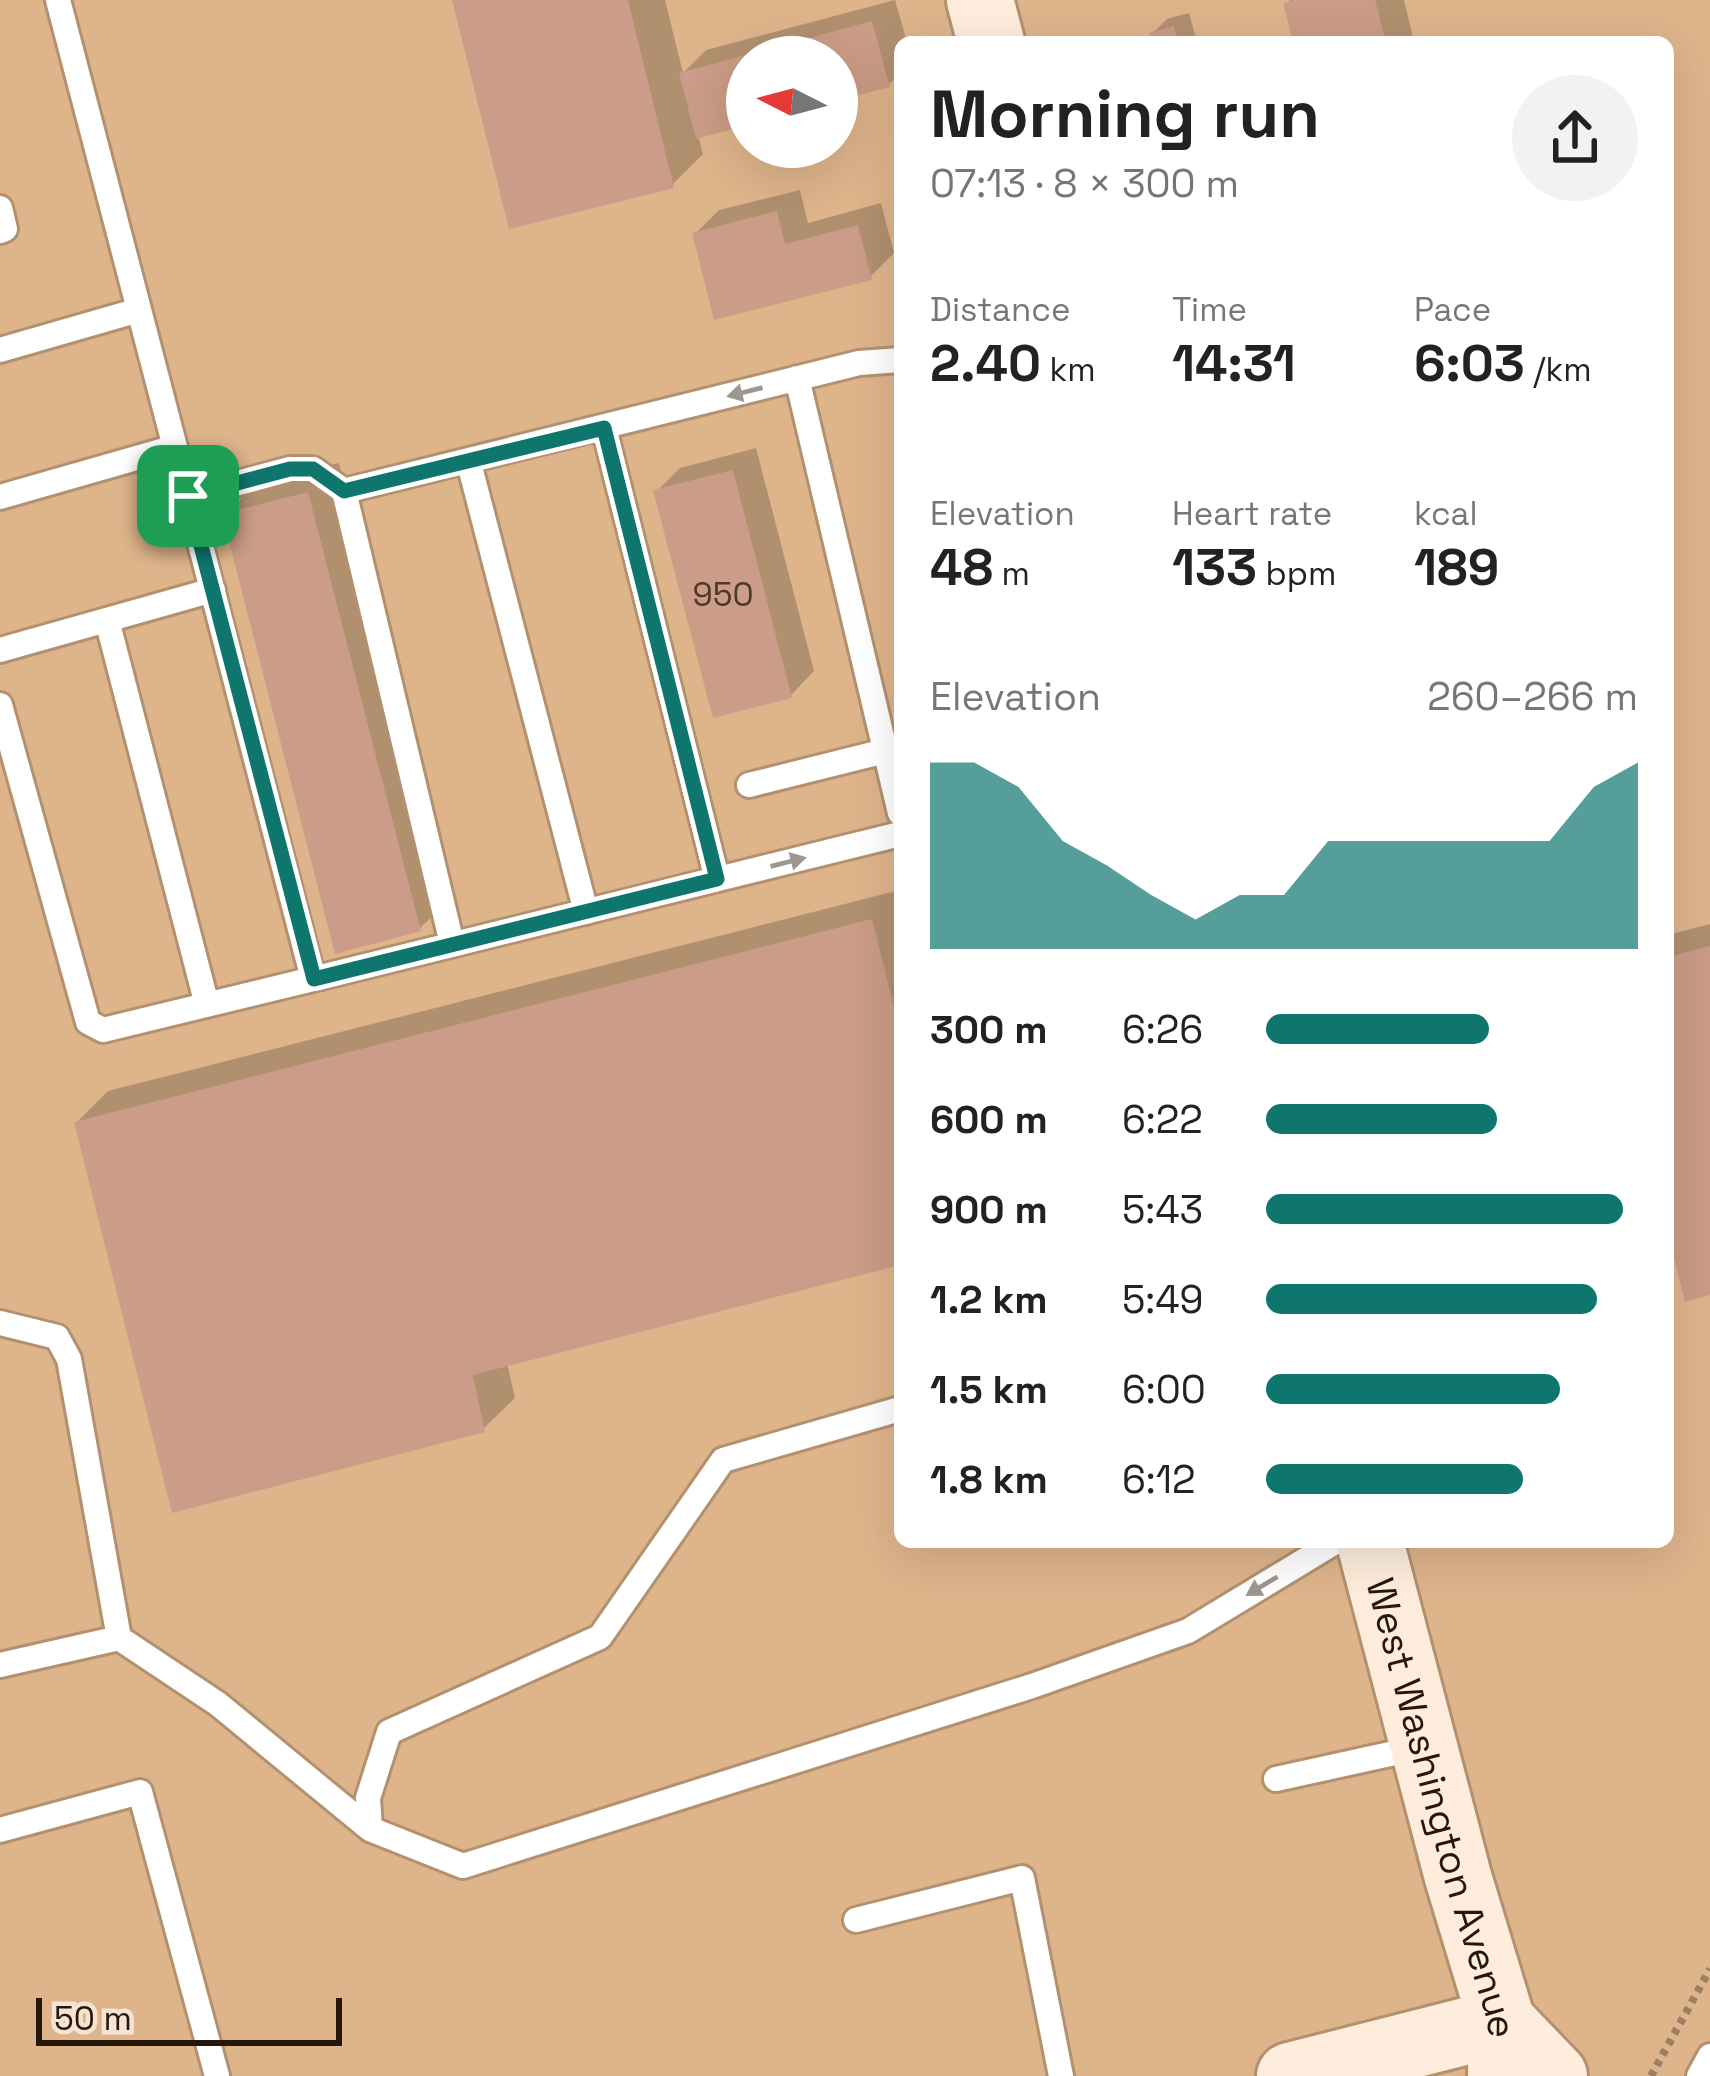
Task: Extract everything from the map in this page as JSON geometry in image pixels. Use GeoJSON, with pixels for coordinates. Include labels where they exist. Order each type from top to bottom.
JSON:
{"type":"FeatureCollection","features":[{"type":"Feature","properties":{"kind":"main road"},"geometry":{"type":"LineString","coordinates":[[980,0],[989,36]]}},
{"type":"Feature","properties":{"kind":"main road","name":"West Washington Avenue"},"geometry":{"type":"LineString","coordinates":[[1372,1548],[1505,2058]]}},
{"type":"Feature","properties":{"kind":"main road"},"geometry":{"type":"LineString","coordinates":[[1290,2076],[1505,2058],[1554,2076]]}},
{"type":"Feature","properties":{"kind":"lane"},"geometry":{"type":"LineString","coordinates":[[58,0],[314,979]]}},
{"type":"Feature","properties":{"kind":"lane"},"geometry":{"type":"LineString","coordinates":[[0,208],[5,229],[0,231]]}},
{"type":"Feature","properties":{"kind":"lane"},"geometry":{"type":"LineString","coordinates":[[0,350],[139,310]]}},
{"type":"Feature","properties":{"kind":"lane"},"geometry":{"type":"LineString","coordinates":[[344,491],[859,362],[894,360]]}},
{"type":"Feature","properties":{"kind":"lane"},"geometry":{"type":"LineString","coordinates":[[796,378],[894,789]]}},
{"type":"Feature","properties":{"kind":"lane"},"geometry":{"type":"LineString","coordinates":[[604,428],[717,879]]}},
{"type":"Feature","properties":{"kind":"lane"},"geometry":{"type":"LineString","coordinates":[[0,497],[175,447]]}},
{"type":"Feature","properties":{"kind":"lane"},"geometry":{"type":"LineString","coordinates":[[469,463],[586,912]]}},
{"type":"Feature","properties":{"kind":"lane"},"geometry":{"type":"LineString","coordinates":[[188,496],[290,469],[313,469],[344,491],[452,944]]}},
{"type":"Feature","properties":{"kind":"lane"},"geometry":{"type":"LineString","coordinates":[[0,650],[213,590]]}},
{"type":"Feature","properties":{"kind":"lane"},"geometry":{"type":"LineString","coordinates":[[107,620],[206,1005]]}},
{"type":"Feature","properties":{"kind":"lane"},"geometry":{"type":"LineString","coordinates":[[0,705],[88,1022],[103,1030],[894,835]]}},
{"type":"Feature","properties":{"kind":"lane"},"geometry":{"type":"LineString","coordinates":[[749,785],[885,752]]}},
{"type":"Feature","properties":{"kind":"lane"},"geometry":{"type":"LineString","coordinates":[[0,1323],[57,1337],[68,1359],[119,1639]]}},
{"type":"Feature","properties":{"kind":"lane"},"geometry":{"type":"LineString","coordinates":[[370,1829],[368,1798],[389,1732],[599,1637],[723,1460],[894,1410]]}},
{"type":"Feature","properties":{"kind":"lane"},"geometry":{"type":"LineString","coordinates":[[0,1665],[119,1639],[218,1704],[370,1829],[463,1866],[1032,1686],[1189,1630],[1325,1548]]}},
{"type":"Feature","properties":{"kind":"lane"},"geometry":{"type":"LineString","coordinates":[[1276,1779],[1424,1747]]}},
{"type":"Feature","properties":{"kind":"lane"},"geometry":{"type":"LineString","coordinates":[[0,1829],[140,1792],[217,2076]]}},
{"type":"Feature","properties":{"kind":"lane"},"geometry":{"type":"LineString","coordinates":[[856,1920],[1022,1878],[1061,2076]]}},
{"type":"Feature","properties":{"kind":"lane"},"geometry":{"type":"LineString","coordinates":[[1699,2076],[1710,2056]]}},
{"type":"Feature","properties":{"kind":"path"},"geometry":{"type":"LineString","coordinates":[[1651,2076],[1710,1969]]}},
{"type":"Feature","properties":{"kind":"shaded area"},"geometry":{"type":"Polygon","coordinates":[[[0,0],[1710,0],[1710,2076],[0,2076],[0,0]]]}},
{"type":"Feature","properties":{"kind":"building"},"geometry":{"type":"Polygon","coordinates":[[[452,0],[628,0],[674,188],[509,229],[452,0]]]}},
{"type":"Feature","properties":{"kind":"building"},"geometry":{"type":"Polygon","coordinates":[[[1375,0],[1384,36],[1291,36],[1283,3],[1375,0]]]}},
{"type":"Feature","properties":{"kind":"building"},"geometry":{"type":"Polygon","coordinates":[[[872,21],[890,87],[858,95],[858,36],[816,36],[872,21]]]}},
{"type":"Feature","properties":{"kind":"building"},"geometry":{"type":"Polygon","coordinates":[[[1174,26],[1176,36],[1150,36],[1174,26]]]}},
{"type":"Feature","properties":{"kind":"building"},"geometry":{"type":"Polygon","coordinates":[[[726,60],[726,131],[696,139],[679,73],[726,60]]]}},
{"type":"Feature","properties":{"kind":"building"},"geometry":{"type":"Polygon","coordinates":[[[777,211],[785,244],[858,225],[872,280],[714,320],[692,233],[777,211]]]}},
{"type":"Feature","properties":{"kind":"building"},"geometry":{"type":"Polygon","coordinates":[[[733,470],[792,698],[713,718],[653,490],[733,470]]]}},
{"type":"Feature","properties":{"kind":"building"},"geometry":{"type":"Polygon","coordinates":[[[308,492],[421,931],[335,954],[222,514],[308,492]]]}},
{"type":"Feature","properties":{"kind":"building"},"geometry":{"type":"Polygon","coordinates":[[[872,919],[894,1008],[894,1267],[473,1375],[485,1432],[172,1513],[74,1122],[872,919]]]}},
{"type":"Feature","properties":{"kind":"building"},"geometry":{"type":"Polygon","coordinates":[[[1710,946],[1710,1295],[1685,1302],[1674,1258],[1674,955],[1710,946]]]}},
{"type":"Feature","properties":{"kind":"route"},"geometry":{"type":"LineString","coordinates":[[604,428],[717,879],[314,979],[188,496],[290,469],[313,469],[344,491],[604,428]]}}]}
